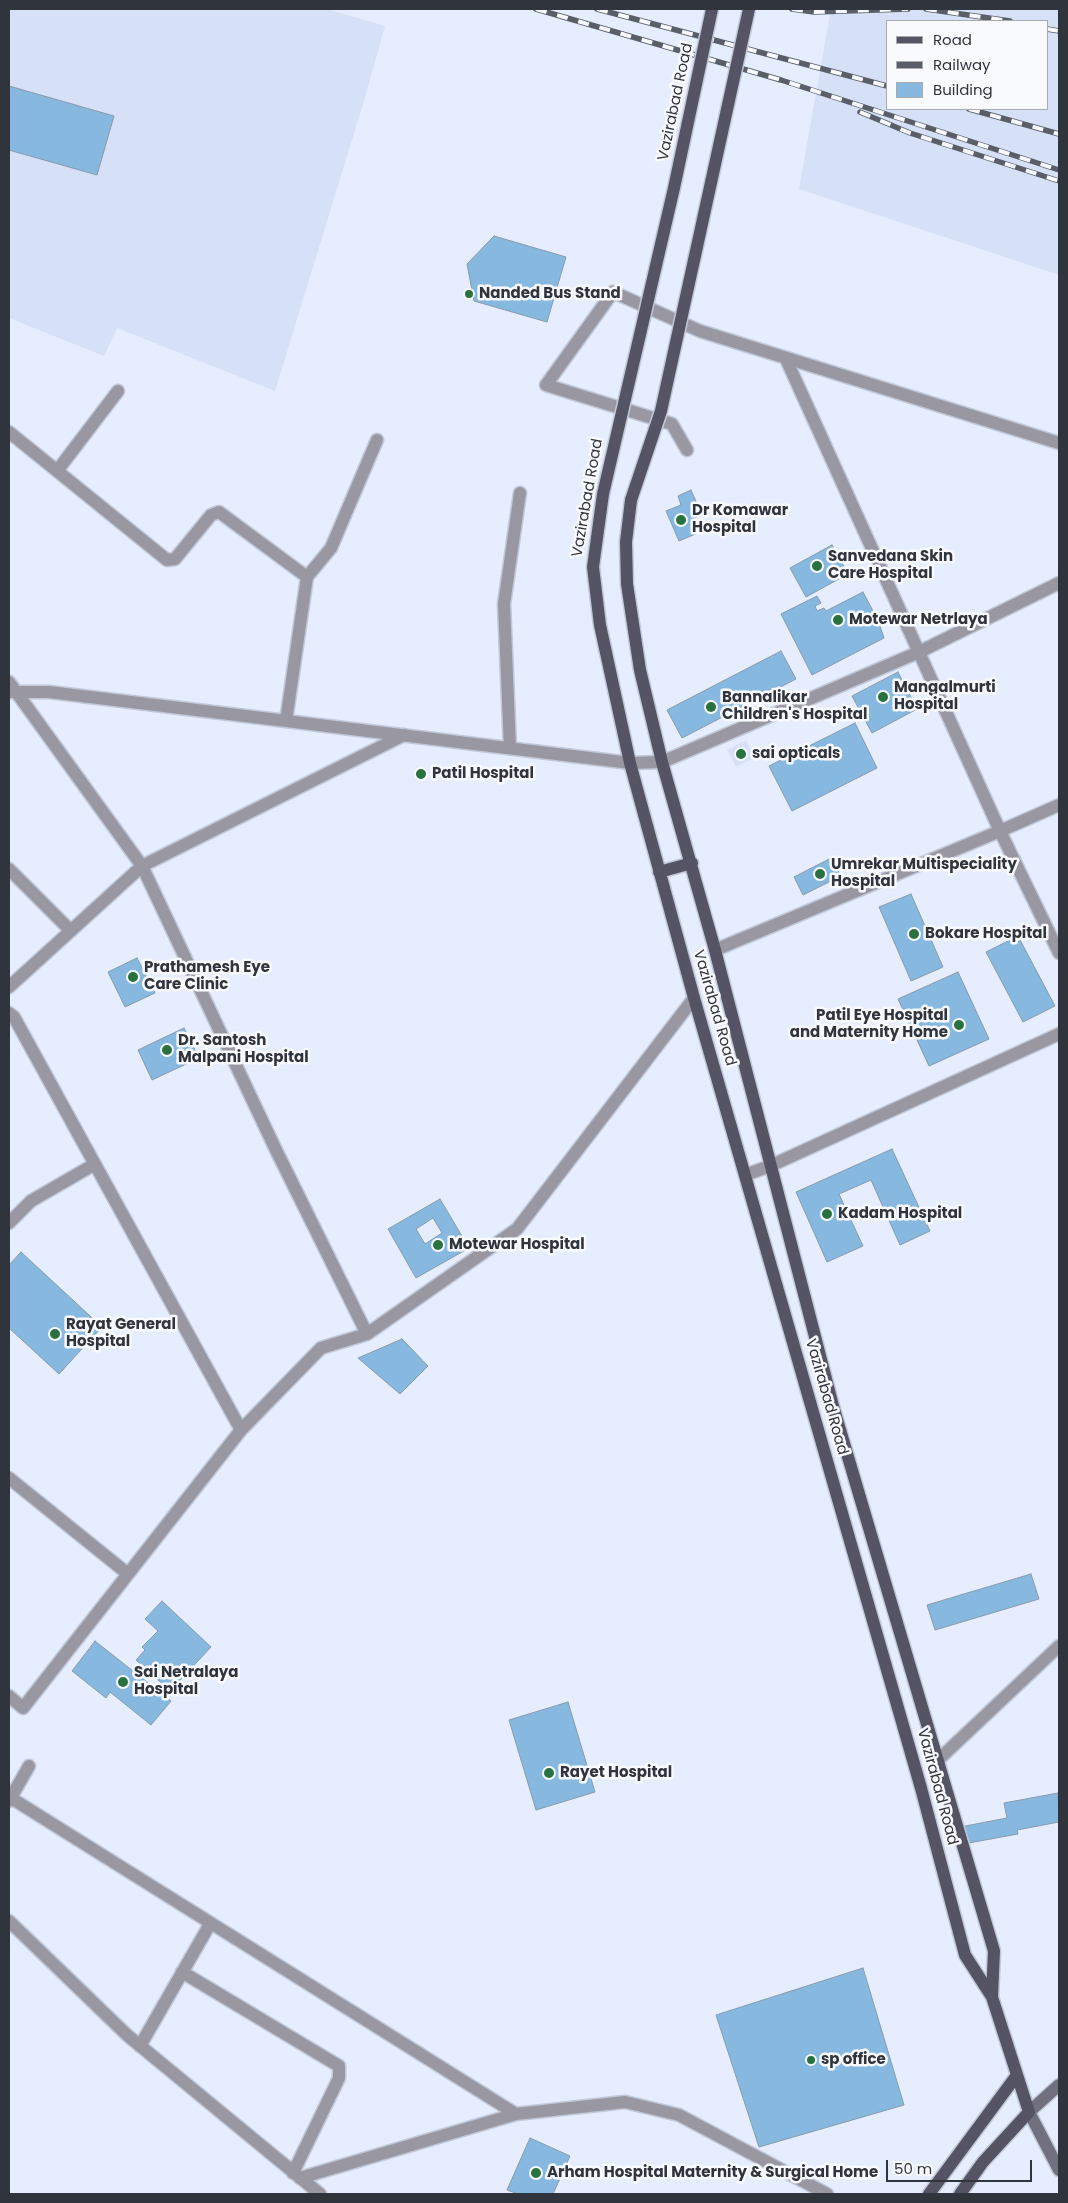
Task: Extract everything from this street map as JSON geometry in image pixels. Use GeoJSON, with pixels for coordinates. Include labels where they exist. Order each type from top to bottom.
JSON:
{"type":"FeatureCollection","features":[{"type":"Feature","properties":{"kind":"main road","name":"Vazirabad Road"},"geometry":{"type":"LineString","coordinates":[[712,9],[674,188],[603,494],[593,567],[600,625],[630,763],[694,998],[921,1788],[966,1955],[992,1997],[1029,2112],[1059,2170]]}},
{"type":"Feature","properties":{"kind":"main road","name":"Vazirabad Road"},"geometry":{"type":"LineString","coordinates":[[749,9],[661,411],[631,500],[626,542],[630,612],[640,670],[662,762],[692,862],[833,1406],[994,1951],[992,1997]]}},
{"type":"Feature","properties":{"kind":"main road"},"geometry":{"type":"LineString","coordinates":[[660,872],[692,862]]}},
{"type":"Feature","properties":{"kind":"main road"},"geometry":{"type":"LineString","coordinates":[[929,2194],[1017,2075]]}},
{"type":"Feature","properties":{"kind":"main road"},"geometry":{"type":"LineString","coordinates":[[960,2194],[983,2162],[1029,2112],[1059,2085]]}},
{"type":"Feature","properties":{"kind":"street"},"geometry":{"type":"LineString","coordinates":[[687,450],[672,424],[546,385],[613,292],[700,332],[1059,443]]}},
{"type":"Feature","properties":{"kind":"street"},"geometry":{"type":"LineString","coordinates":[[786,359],[1000,831],[1059,953]]}},
{"type":"Feature","properties":{"kind":"street"},"geometry":{"type":"LineString","coordinates":[[57,471],[118,391]]}},
{"type":"Feature","properties":{"kind":"street"},"geometry":{"type":"LineString","coordinates":[[9,432],[167,560],[175,559],[211,515],[219,512],[306,577]]}},
{"type":"Feature","properties":{"kind":"street"},"geometry":{"type":"LineString","coordinates":[[286,721],[306,577],[331,548],[376,440]]}},
{"type":"Feature","properties":{"kind":"street"},"geometry":{"type":"LineString","coordinates":[[510,748],[504,604],[520,492]]}},
{"type":"Feature","properties":{"kind":"street"},"geometry":{"type":"LineString","coordinates":[[14,693],[49,692],[630,763],[662,762],[919,652],[1059,583]]}},
{"type":"Feature","properties":{"kind":"street"},"geometry":{"type":"LineString","coordinates":[[9,682],[14,693],[142,866],[275,1148],[367,1334]]}},
{"type":"Feature","properties":{"kind":"street"},"geometry":{"type":"LineString","coordinates":[[9,987],[142,866],[404,735]]}},
{"type":"Feature","properties":{"kind":"street"},"geometry":{"type":"LineString","coordinates":[[715,950],[1059,805]]}},
{"type":"Feature","properties":{"kind":"street"},"geometry":{"type":"LineString","coordinates":[[9,869],[71,930]]}},
{"type":"Feature","properties":{"kind":"street"},"geometry":{"type":"LineString","coordinates":[[9,1696],[23,1708],[241,1430],[321,1348],[367,1334],[517,1229],[694,998]]}},
{"type":"Feature","properties":{"kind":"street"},"geometry":{"type":"LineString","coordinates":[[9,1013],[14,1017],[241,1430]]}},
{"type":"Feature","properties":{"kind":"street"},"geometry":{"type":"LineString","coordinates":[[745,1175],[770,1166],[1059,1034]]}},
{"type":"Feature","properties":{"kind":"street"},"geometry":{"type":"LineString","coordinates":[[9,1223],[31,1201],[95,1164]]}},
{"type":"Feature","properties":{"kind":"street"},"geometry":{"type":"LineString","coordinates":[[9,1478],[128,1574]]}},
{"type":"Feature","properties":{"kind":"street"},"geometry":{"type":"LineString","coordinates":[[938,1761],[1059,1646]]}},
{"type":"Feature","properties":{"kind":"street"},"geometry":{"type":"LineString","coordinates":[[30,1766],[10,1800],[516,2114]]}},
{"type":"Feature","properties":{"kind":"street"},"geometry":{"type":"LineString","coordinates":[[9,1921],[140,2046],[320,2194]]}},
{"type":"Feature","properties":{"kind":"street"},"geometry":{"type":"LineString","coordinates":[[140,2046],[210,1924]]}},
{"type":"Feature","properties":{"kind":"street"},"geometry":{"type":"LineString","coordinates":[[182,1972],[339,2066],[339,2078],[297,2175]]}},
{"type":"Feature","properties":{"kind":"street"},"geometry":{"type":"LineString","coordinates":[[297,2175],[516,2114],[625,2102],[679,2115],[827,2194]]}},
{"type":"Feature","properties":{"kind":"shaded area"},"geometry":{"type":"Polygon","coordinates":[[[9,9],[327,9],[385,26],[275,391],[117,328],[104,356],[9,318],[9,9]]]}},
{"type":"Feature","properties":{"kind":"shaded area"},"geometry":{"type":"Polygon","coordinates":[[[831,9],[1059,9],[1059,275],[799,189],[831,9]]]}},
{"type":"Feature","properties":{"kind":"shaded area","name":"sai opticals"},"geometry":{"type":"Polygon","coordinates":[[[746,740],[754,758],[736,767],[727,750],[746,740]]]}},
{"type":"Feature","properties":{"kind":"building"},"geometry":{"type":"Polygon","coordinates":[[[9,86],[114,116],[97,175],[9,150],[9,86]]]}},
{"type":"Feature","properties":{"kind":"building"},"geometry":{"type":"Polygon","coordinates":[[[494,236],[566,257],[547,322],[474,301],[467,264],[494,236]]]}},
{"type":"Feature","properties":{"kind":"building"},"geometry":{"type":"Polygon","coordinates":[[[691,490],[702,515],[692,519],[698,533],[679,541],[666,511],[681,505],[678,496],[691,490]]]}},
{"type":"Feature","properties":{"kind":"building"},"geometry":{"type":"Polygon","coordinates":[[[832,545],[848,574],[806,597],[790,568],[832,545]]]}},
{"type":"Feature","properties":{"kind":"building"},"geometry":{"type":"Polygon","coordinates":[[[863,592],[875,618],[870,620],[871,623],[878,620],[884,638],[812,675],[781,614],[817,596],[821,603],[815,606],[817,611],[824,608],[826,611],[863,592]]]}},
{"type":"Feature","properties":{"kind":"building"},"geometry":{"type":"Polygon","coordinates":[[[781,651],[796,679],[682,738],[667,710],[781,651]]]}},
{"type":"Feature","properties":{"kind":"building"},"geometry":{"type":"Polygon","coordinates":[[[898,672],[917,709],[872,733],[852,696],[898,672]]]}},
{"type":"Feature","properties":{"kind":"building"},"geometry":{"type":"Polygon","coordinates":[[[855,723],[877,768],[792,811],[769,766],[855,723]]]}},
{"type":"Feature","properties":{"kind":"building"},"geometry":{"type":"Polygon","coordinates":[[[831,858],[841,876],[803,895],[794,877],[831,858]]]}},
{"type":"Feature","properties":{"kind":"building"},"geometry":{"type":"Polygon","coordinates":[[[911,894],[943,967],[911,981],[879,907],[911,894]]]}},
{"type":"Feature","properties":{"kind":"building"},"geometry":{"type":"Polygon","coordinates":[[[1018,936],[1055,1006],[1023,1022],[986,952],[1018,936]]]}},
{"type":"Feature","properties":{"kind":"building"},"geometry":{"type":"Polygon","coordinates":[[[137,958],[155,993],[125,1007],[108,972],[137,958]]]}},
{"type":"Feature","properties":{"kind":"building"},"geometry":{"type":"Polygon","coordinates":[[[958,972],[989,1039],[929,1066],[898,999],[958,972]]]}},
{"type":"Feature","properties":{"kind":"building"},"geometry":{"type":"Polygon","coordinates":[[[184,1028],[199,1058],[152,1080],[138,1050],[184,1028]]]}},
{"type":"Feature","properties":{"kind":"building"},"geometry":{"type":"Polygon","coordinates":[[[892,1149],[930,1231],[900,1245],[871,1180],[839,1194],[863,1246],[827,1262],[796,1192],[892,1149]]]}},
{"type":"Feature","properties":{"kind":"building"},"geometry":{"type":"Polygon","coordinates":[[[440,1199],[469,1248],[416,1278],[388,1229],[440,1199]],[[433,1218],[416,1229],[425,1244],[442,1233],[433,1218]]]}},
{"type":"Feature","properties":{"kind":"building"},"geometry":{"type":"Polygon","coordinates":[[[21,1252],[102,1327],[59,1374],[9,1328],[9,1265],[21,1252]]]}},
{"type":"Feature","properties":{"kind":"building"},"geometry":{"type":"Polygon","coordinates":[[[402,1339],[428,1366],[400,1394],[358,1358],[402,1339]]]}},
{"type":"Feature","properties":{"kind":"building"},"geometry":{"type":"Polygon","coordinates":[[[1031,1574],[1039,1599],[935,1630],[927,1605],[1031,1574]]]}},
{"type":"Feature","properties":{"kind":"building"},"geometry":{"type":"Polygon","coordinates":[[[162,1601],[211,1647],[170,1691],[136,1660],[145,1650],[142,1647],[158,1631],[145,1619],[162,1601]]]}},
{"type":"Feature","properties":{"kind":"building"},"geometry":{"type":"Polygon","coordinates":[[[95,1641],[171,1701],[151,1725],[110,1692],[106,1698],[72,1671],[95,1641]]]}},
{"type":"Feature","properties":{"kind":"building"},"geometry":{"type":"Polygon","coordinates":[[[568,1702],[595,1792],[536,1810],[509,1720],[568,1702]]]}},
{"type":"Feature","properties":{"kind":"building"},"geometry":{"type":"Polygon","coordinates":[[[1058,1793],[1059,1822],[1017,1830],[1018,1834],[963,1844],[960,1827],[1007,1818],[1004,1803],[1058,1793]]]}},
{"type":"Feature","properties":{"kind":"building","name":"sp office"},"geometry":{"type":"Polygon","coordinates":[[[863,1968],[904,2105],[759,2147],[716,2015],[863,1968]]]}},
{"type":"Feature","properties":{"kind":"building"},"geometry":{"type":"Polygon","coordinates":[[[530,2138],[570,2156],[553,2194],[518,2194],[507,2190],[530,2138]]]}},
{"type":"Feature","properties":{"kind":"railway"},"geometry":{"type":"LineString","coordinates":[[536,9],[781,80],[1059,170]]}},
{"type":"Feature","properties":{"kind":"railway"},"geometry":{"type":"LineString","coordinates":[[597,9],[886,86]]}},
{"type":"Feature","properties":{"kind":"railway"},"geometry":{"type":"LineString","coordinates":[[792,9],[814,12],[908,9]]}},
{"type":"Feature","properties":{"kind":"railway"},"geometry":{"type":"LineString","coordinates":[[926,9],[1003,20]]}},
{"type":"Feature","properties":{"kind":"railway"},"geometry":{"type":"LineString","coordinates":[[1048,29],[1059,31]]}},
{"type":"Feature","properties":{"kind":"railway"},"geometry":{"type":"LineString","coordinates":[[973,110],[1059,134]]}},
{"type":"Feature","properties":{"kind":"railway"},"geometry":{"type":"LineString","coordinates":[[860,112],[910,133],[1059,181]]}},
{"type":"Feature","properties":{"kind":"place","name":"Nanded Bus Stand"},"geometry":{"type":"Point","coordinates":[469,294]}},
{"type":"Feature","properties":{"kind":"place","name":"Dr Komawar Hospital"},"geometry":{"type":"Point","coordinates":[681,520]}},
{"type":"Feature","properties":{"kind":"place","name":"Sanvedana Skin Care Hospital"},"geometry":{"type":"Point","coordinates":[817,566]}},
{"type":"Feature","properties":{"kind":"place","name":"Motewar Netrlaya"},"geometry":{"type":"Point","coordinates":[838,620]}},
{"type":"Feature","properties":{"kind":"place","name":"Mangalmurti Hospital"},"geometry":{"type":"Point","coordinates":[883,697]}},
{"type":"Feature","properties":{"kind":"place","name":"Bannalikar Children's Hospital"},"geometry":{"type":"Point","coordinates":[711,707]}},
{"type":"Feature","properties":{"kind":"place","name":"sai opticals"},"geometry":{"type":"Point","coordinates":[741,754]}},
{"type":"Feature","properties":{"kind":"place","name":"Patil Hospital"},"geometry":{"type":"Point","coordinates":[421,774]}},
{"type":"Feature","properties":{"kind":"place","name":"Umrekar Multispeciality Hospital"},"geometry":{"type":"Point","coordinates":[820,874]}},
{"type":"Feature","properties":{"kind":"place","name":"Bokare Hospital"},"geometry":{"type":"Point","coordinates":[914,934]}},
{"type":"Feature","properties":{"kind":"place","name":"Prathamesh Eye Care Clinic"},"geometry":{"type":"Point","coordinates":[133,977]}},
{"type":"Feature","properties":{"kind":"place","name":"Patil Eye Hospital and Maternity Home"},"geometry":{"type":"Point","coordinates":[959,1025]}},
{"type":"Feature","properties":{"kind":"place","name":"Dr. Santosh Malpani Hospital"},"geometry":{"type":"Point","coordinates":[167,1050]}},
{"type":"Feature","properties":{"kind":"place","name":"Kadam Hospital"},"geometry":{"type":"Point","coordinates":[827,1214]}},
{"type":"Feature","properties":{"kind":"place","name":"Motewar Hospital"},"geometry":{"type":"Point","coordinates":[438,1245]}},
{"type":"Feature","properties":{"kind":"place","name":"Rayat General Hospital"},"geometry":{"type":"Point","coordinates":[55,1334]}},
{"type":"Feature","properties":{"kind":"place","name":"Sai Netralaya Hospital"},"geometry":{"type":"Point","coordinates":[123,1682]}},
{"type":"Feature","properties":{"kind":"place","name":"Rayet Hospital"},"geometry":{"type":"Point","coordinates":[549,1773]}},
{"type":"Feature","properties":{"kind":"place","name":"sp office"},"geometry":{"type":"Point","coordinates":[811,2060]}},
{"type":"Feature","properties":{"kind":"place","name":"Arham Hospital Maternity & Surgical Home"},"geometry":{"type":"Point","coordinates":[536,2173]}}]}
